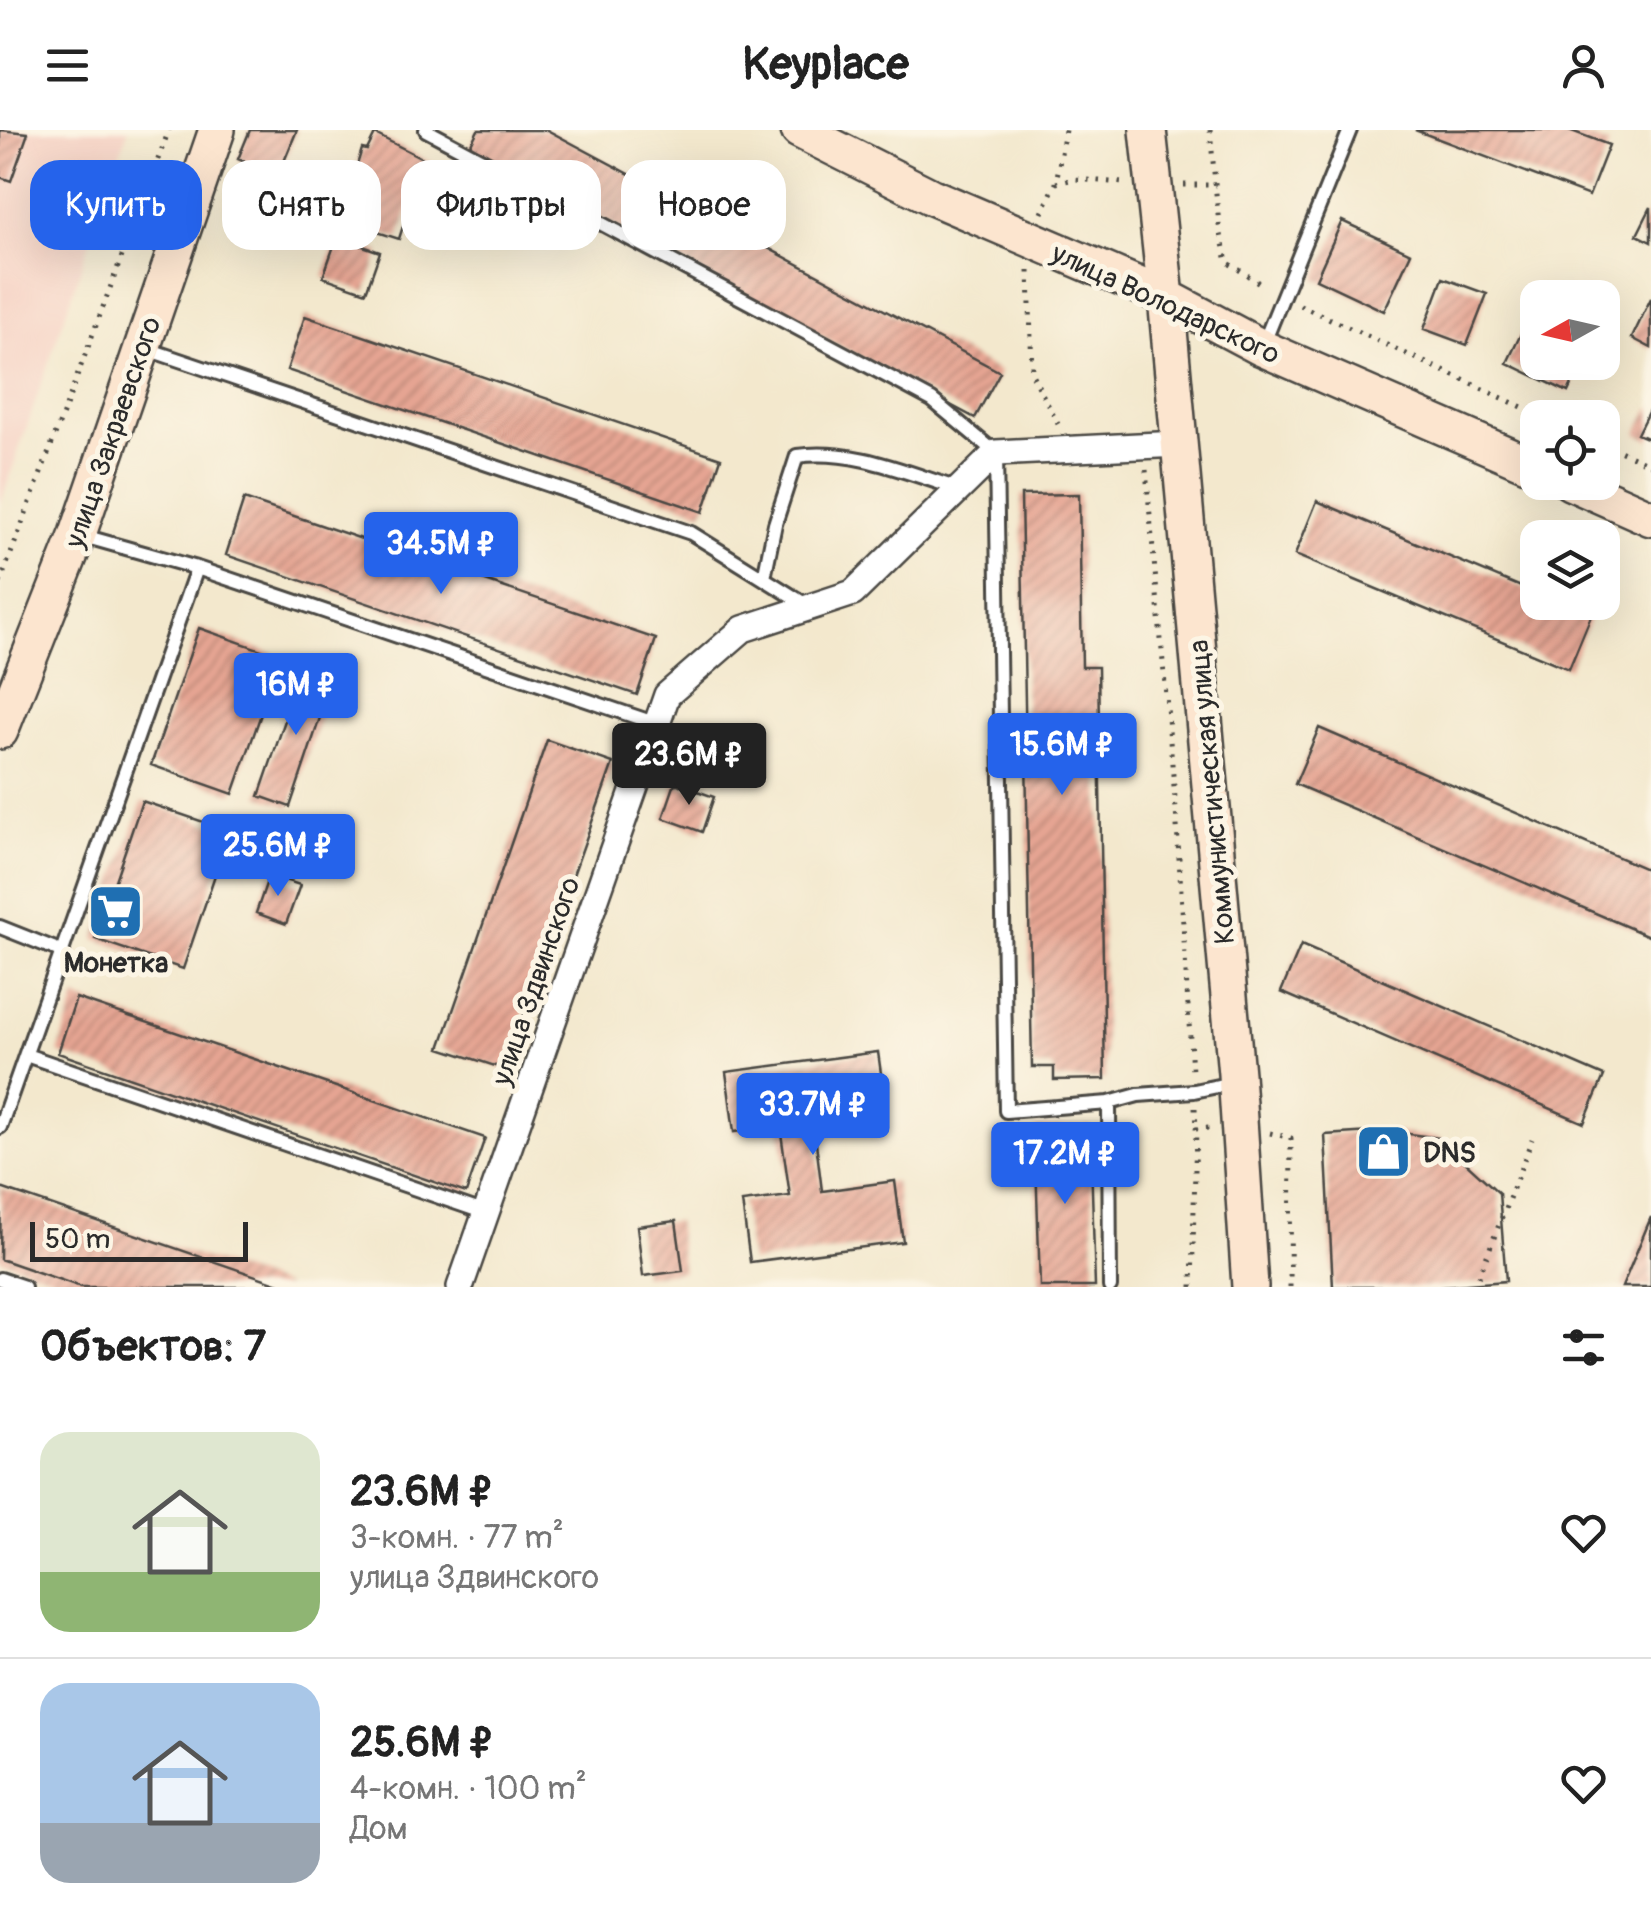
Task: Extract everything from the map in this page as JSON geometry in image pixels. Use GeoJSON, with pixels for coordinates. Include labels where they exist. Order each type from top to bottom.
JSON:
{"type":"FeatureCollection","features":[{"type":"Feature","properties":{"kind":"main road","name":"улица Закраевского"},"geometry":{"type":"LineString","coordinates":[[0,731],[78,534],[216,130]]}},
{"type":"Feature","properties":{"kind":"main road","name":"улица Володарского"},"geometry":{"type":"LineString","coordinates":[[799,130],[1029,241],[1166,298],[1262,348],[1520,460]]}},
{"type":"Feature","properties":{"kind":"main road","name":"Коммунистическая улица"},"geometry":{"type":"LineString","coordinates":[[1148,130],[1166,298],[1162,445],[1236,1082],[1250,1287]]}},
{"type":"Feature","properties":{"kind":"main road"},"geometry":{"type":"LineString","coordinates":[[1610,500],[1651,518]]}},
{"type":"Feature","properties":{"kind":"street"},"geometry":{"type":"LineString","coordinates":[[810,607],[853,593],[996,453],[1162,445]]}},
{"type":"Feature","properties":{"kind":"street","name":"улица Здвинского"},"geometry":{"type":"LineString","coordinates":[[460,1287],[667,695],[743,629],[810,607]]}},
{"type":"Feature","properties":{"kind":"lane"},"geometry":{"type":"LineString","coordinates":[[426,130],[932,400],[996,453],[1006,1111],[1109,1103],[1138,1095],[1194,1091],[1236,1082]]}},
{"type":"Feature","properties":{"kind":"lane"},"geometry":{"type":"LineString","coordinates":[[1262,348],[1350,130]]}},
{"type":"Feature","properties":{"kind":"lane"},"geometry":{"type":"LineString","coordinates":[[142,347],[691,533],[810,607]]}},
{"type":"Feature","properties":{"kind":"lane"},"geometry":{"type":"LineString","coordinates":[[764,578],[775,524],[797,456],[818,453],[864,460],[959,489]]}},
{"type":"Feature","properties":{"kind":"lane"},"geometry":{"type":"LineString","coordinates":[[78,534],[197,568],[657,724]]}},
{"type":"Feature","properties":{"kind":"lane"},"geometry":{"type":"LineString","coordinates":[[0,1126],[197,568]]}},
{"type":"Feature","properties":{"kind":"lane"},"geometry":{"type":"LineString","coordinates":[[0,927],[62,952]]}},
{"type":"Feature","properties":{"kind":"lane"},"geometry":{"type":"LineString","coordinates":[[26,1054],[486,1213]]}},
{"type":"Feature","properties":{"kind":"lane"},"geometry":{"type":"LineString","coordinates":[[1109,1103],[1110,1287]]}},
{"type":"Feature","properties":{"kind":"lane"},"geometry":{"type":"LineString","coordinates":[[0,1279],[24,1287]]}},
{"type":"Feature","properties":{"kind":"path"},"geometry":{"type":"LineString","coordinates":[[0,583],[169,130]]}},
{"type":"Feature","properties":{"kind":"path"},"geometry":{"type":"LineString","coordinates":[[1065,130],[1056,183],[1029,241],[1032,374],[1070,448]]}},
{"type":"Feature","properties":{"kind":"path"},"geometry":{"type":"LineString","coordinates":[[1210,130],[1219,225],[1227,262],[1281,297],[1520,406]]}},
{"type":"Feature","properties":{"kind":"path"},"geometry":{"type":"LineString","coordinates":[[1162,445],[1176,808],[1196,1130],[1192,1287]]}},
{"type":"Feature","properties":{"kind":"path"},"geometry":{"type":"LineString","coordinates":[[1620,451],[1651,465]]}},
{"type":"Feature","properties":{"kind":"path"},"geometry":{"type":"LineString","coordinates":[[1196,1130],[1240,1126],[1291,1138],[1290,1287]]}},
{"type":"Feature","properties":{"kind":"path"},"geometry":{"type":"LineString","coordinates":[[1475,1287],[1532,1139]]}},
{"type":"Feature","properties":{"kind":"shaded area"},"geometry":{"type":"Polygon","coordinates":[[[0,130],[128,130],[118,160],[30,160],[30,250],[87,250],[0,505],[0,130]]]}},
{"type":"Feature","properties":{"kind":"building"},"geometry":{"type":"Polygon","coordinates":[[[0,130],[28,133],[11,181],[0,177],[0,130]]]}},
{"type":"Feature","properties":{"kind":"building"},"geometry":{"type":"Polygon","coordinates":[[[250,130],[297,130],[285,160],[238,159],[250,130]]]}},
{"type":"Feature","properties":{"kind":"building"},"geometry":{"type":"Polygon","coordinates":[[[478,130],[547,130],[621,170],[621,229],[601,218],[601,160],[491,160],[469,148],[478,130]]]}},
{"type":"Feature","properties":{"kind":"building"},"geometry":{"type":"Polygon","coordinates":[[[1415,130],[1569,130],[1609,145],[1589,196],[1415,130]]]}},
{"type":"Feature","properties":{"kind":"building"},"geometry":{"type":"Polygon","coordinates":[[[375,134],[426,160],[401,160],[399,239],[381,233],[381,160],[359,160],[362,149],[367,150],[375,134]]]}},
{"type":"Feature","properties":{"kind":"building"},"geometry":{"type":"Polygon","coordinates":[[[1651,207],[1651,242],[1637,235],[1651,207]]]}},
{"type":"Feature","properties":{"kind":"building"},"geometry":{"type":"Polygon","coordinates":[[[1342,221],[1411,253],[1384,311],[1316,279],[1342,221]]]}},
{"type":"Feature","properties":{"kind":"building"},"geometry":{"type":"Polygon","coordinates":[[[332,250],[380,252],[366,292],[323,277],[332,250]]]}},
{"type":"Feature","properties":{"kind":"building"},"geometry":{"type":"Polygon","coordinates":[[[660,250],[772,250],[1000,372],[975,418],[660,250]]]}},
{"type":"Feature","properties":{"kind":"building"},"geometry":{"type":"Polygon","coordinates":[[[1443,278],[1487,294],[1467,345],[1424,329],[1443,278]]]}},
{"type":"Feature","properties":{"kind":"building"},"geometry":{"type":"Polygon","coordinates":[[[1651,298],[1651,348],[1632,338],[1651,298]]]}},
{"type":"Feature","properties":{"kind":"building"},"geometry":{"type":"Polygon","coordinates":[[[305,316],[721,458],[703,512],[287,370],[305,316]]]}},
{"type":"Feature","properties":{"kind":"building"},"geometry":{"type":"Polygon","coordinates":[[[1520,336],[1520,369],[1507,363],[1520,336]]]}},
{"type":"Feature","properties":{"kind":"building"},"geometry":{"type":"Polygon","coordinates":[[[1543,380],[1574,380],[1568,392],[1543,380]]]}},
{"type":"Feature","properties":{"kind":"building"},"geometry":{"type":"Polygon","coordinates":[[[1651,406],[1651,440],[1637,434],[1651,406]]]}},
{"type":"Feature","properties":{"kind":"building"},"geometry":{"type":"Polygon","coordinates":[[[1079,494],[1082,667],[1098,667],[1105,1079],[1054,1080],[1054,1067],[1032,1067],[1021,495],[1079,494]]]}},
{"type":"Feature","properties":{"kind":"building"},"geometry":{"type":"Polygon","coordinates":[[[244,499],[656,639],[637,695],[226,555],[244,499]]]}},
{"type":"Feature","properties":{"kind":"building"},"geometry":{"type":"Polygon","coordinates":[[[1317,501],[1520,586],[1520,620],[1589,620],[1569,669],[1295,555],[1317,501]]]}},
{"type":"Feature","properties":{"kind":"building"},"geometry":{"type":"Polygon","coordinates":[[[199,628],[281,657],[233,794],[151,765],[199,628]]]}},
{"type":"Feature","properties":{"kind":"building"},"geometry":{"type":"Polygon","coordinates":[[[303,668],[333,679],[290,807],[259,796],[303,668]]]}},
{"type":"Feature","properties":{"kind":"building"},"geometry":{"type":"Polygon","coordinates":[[[1319,728],[1651,871],[1651,937],[1295,784],[1319,728]]]}},
{"type":"Feature","properties":{"kind":"building"},"geometry":{"type":"Polygon","coordinates":[[[547,740],[613,763],[504,1069],[440,1048],[547,740]]]}},
{"type":"Feature","properties":{"kind":"building"},"geometry":{"type":"Polygon","coordinates":[[[675,783],[714,797],[702,832],[663,818],[675,783]]]}},
{"type":"Feature","properties":{"kind":"building"},"geometry":{"type":"Polygon","coordinates":[[[142,801],[230,831],[183,969],[95,939],[142,801]]]}},
{"type":"Feature","properties":{"kind":"building"},"geometry":{"type":"Polygon","coordinates":[[[269,875],[300,885],[286,924],[256,913],[269,875]]]}},
{"type":"Feature","properties":{"kind":"building"},"geometry":{"type":"Polygon","coordinates":[[[1301,945],[1604,1076],[1584,1123],[1281,992],[1301,945]]]}},
{"type":"Feature","properties":{"kind":"building"},"geometry":{"type":"Polygon","coordinates":[[[76,998],[485,1138],[466,1193],[58,1053],[76,998]]]}},
{"type":"Feature","properties":{"kind":"building"},"geometry":{"type":"Polygon","coordinates":[[[878,1052],[886,1109],[813,1119],[822,1191],[895,1181],[903,1242],[750,1262],[742,1202],[790,1196],[780,1126],[734,1132],[726,1072],[878,1052]]]}},
{"type":"Feature","properties":{"kind":"building"},"geometry":{"type":"Polygon","coordinates":[[[1090,1126],[1095,1287],[1040,1287],[1035,1128],[1090,1126]]]}},
{"type":"Feature","properties":{"kind":"building"},"geometry":{"type":"Polygon","coordinates":[[[1387,1131],[1439,1138],[1499,1193],[1506,1281],[1430,1287],[1333,1287],[1325,1135],[1387,1131]]]}},
{"type":"Feature","properties":{"kind":"building"},"geometry":{"type":"Polygon","coordinates":[[[1,1188],[285,1287],[81,1287],[0,1259],[1,1188]]]}},
{"type":"Feature","properties":{"kind":"building"},"geometry":{"type":"Polygon","coordinates":[[[1651,1217],[1651,1287],[1622,1287],[1651,1217]]]}},
{"type":"Feature","properties":{"kind":"building"},"geometry":{"type":"Polygon","coordinates":[[[676,1221],[683,1271],[643,1276],[637,1226],[676,1221]]]}},
{"type":"Feature","properties":{"kind":"place","name":"Монетка"},"geometry":{"type":"Point","coordinates":[116,911]}},
{"type":"Feature","properties":{"kind":"place","name":"DNS"},"geometry":{"type":"Point","coordinates":[1384,1152]}}]}
